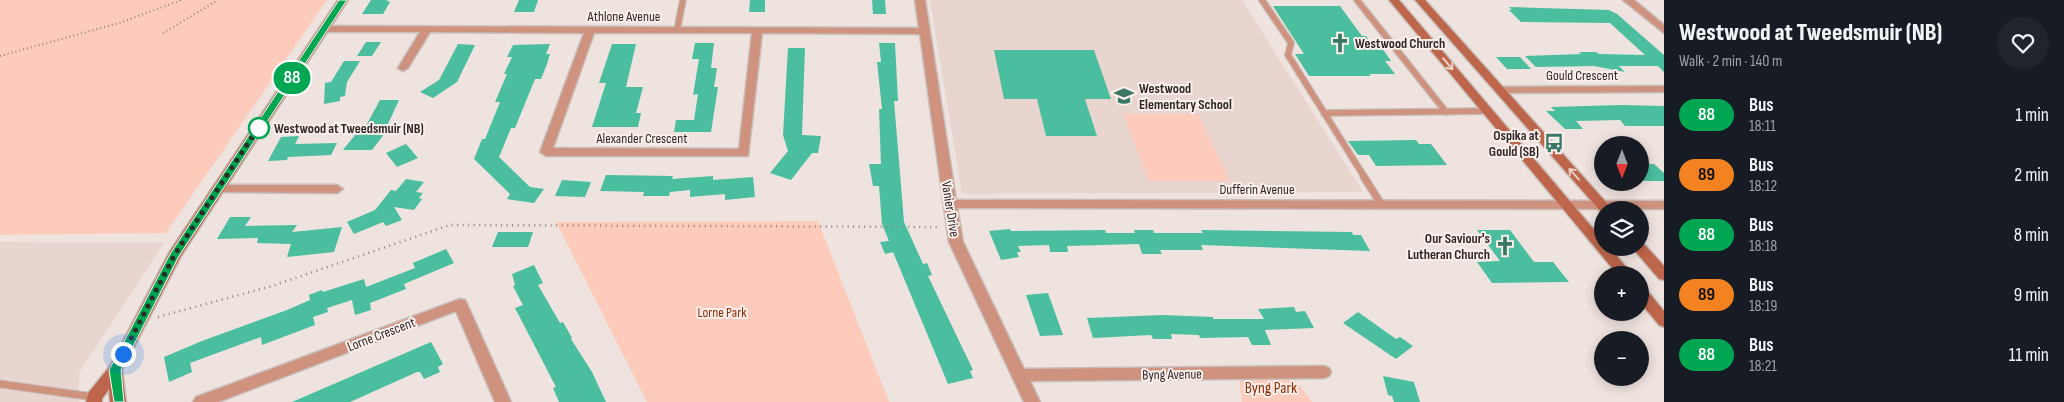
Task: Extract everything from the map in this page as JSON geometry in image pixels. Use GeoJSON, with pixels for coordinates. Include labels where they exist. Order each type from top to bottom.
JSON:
{"type":"FeatureCollection","features":[{"type":"Feature","properties":{"kind":"main road"},"geometry":{"type":"LineString","coordinates":[[94,400],[115,370],[175,254],[343,0]]}},
{"type":"Feature","properties":{"kind":"main road"},"geometry":{"type":"LineString","coordinates":[[1394,0],[1594,237]]}},
{"type":"Feature","properties":{"kind":"main road"},"geometry":{"type":"LineString","coordinates":[[1420,0],[1599,201]]}},
{"type":"Feature","properties":{"kind":"main road"},"geometry":{"type":"LineString","coordinates":[[1610,256],[1619,266]]}},
{"type":"Feature","properties":{"kind":"main road"},"geometry":{"type":"LineString","coordinates":[[1647,256],[1664,274]]}},
{"type":"Feature","properties":{"kind":"main road"},"geometry":{"type":"LineString","coordinates":[[1649,303],[1664,321]]}},
{"type":"Feature","properties":{"kind":"main road"},"geometry":{"type":"LineString","coordinates":[[115,370],[118,402]]}},
{"type":"Feature","properties":{"kind":"street","name":"Vanier Drive"},"geometry":{"type":"LineString","coordinates":[[920,0],[956,242],[1032,402]]}},
{"type":"Feature","properties":{"kind":"street"},"geometry":{"type":"LineString","coordinates":[[1628,0],[1664,30]]}},
{"type":"Feature","properties":{"kind":"street","name":"Athlone Avenue"},"geometry":{"type":"LineString","coordinates":[[324,29],[925,31]]}},
{"type":"Feature","properties":{"kind":"street"},"geometry":{"type":"LineString","coordinates":[[404,68],[426,30]]}},
{"type":"Feature","properties":{"kind":"street","name":"Alexander Crescent"},"geometry":{"type":"LineString","coordinates":[[590,30],[546,152],[744,153],[757,30]]}},
{"type":"Feature","properties":{"kind":"street","name":"Gould Crescent"},"geometry":{"type":"LineString","coordinates":[[1500,90],[1664,89]]}},
{"type":"Feature","properties":{"kind":"street"},"geometry":{"type":"LineString","coordinates":[[218,189],[337,189]]}},
{"type":"Feature","properties":{"kind":"street","name":"Dufferin Avenue"},"geometry":{"type":"LineString","coordinates":[[949,204],[1566,204],[1594,206]]}},
{"type":"Feature","properties":{"kind":"street","name":"Dufferin Avenue"},"geometry":{"type":"LineString","coordinates":[[1649,206],[1664,205]]}},
{"type":"Feature","properties":{"kind":"street","name":"Lorne Crescent"},"geometry":{"type":"LineString","coordinates":[[201,402],[460,304],[503,402]]}},
{"type":"Feature","properties":{"kind":"street","name":"Byng Avenue"},"geometry":{"type":"LineString","coordinates":[[1020,375],[1324,372]]}},
{"type":"Feature","properties":{"kind":"lane"},"geometry":{"type":"LineString","coordinates":[[677,30],[684,0]]}},
{"type":"Feature","properties":{"kind":"lane"},"geometry":{"type":"LineString","coordinates":[[1262,0],[1291,43],[1288,55],[1381,204]]}},
{"type":"Feature","properties":{"kind":"lane"},"geometry":{"type":"LineString","coordinates":[[1357,0],[1446,112]]}},
{"type":"Feature","properties":{"kind":"lane"},"geometry":{"type":"LineString","coordinates":[[1324,113],[1488,111]]}},
{"type":"Feature","properties":{"kind":"lane"},"geometry":{"type":"LineString","coordinates":[[0,384],[94,400]]}},
{"type":"Feature","properties":{"kind":"path"},"geometry":{"type":"LineString","coordinates":[[0,56],[119,23],[182,0]]}},
{"type":"Feature","properties":{"kind":"path"},"geometry":{"type":"LineString","coordinates":[[163,33],[218,0]]}},
{"type":"Feature","properties":{"kind":"path"},"geometry":{"type":"LineString","coordinates":[[140,322],[272,286],[450,225],[953,227]]}},
{"type":"Feature","properties":{"kind":"shaded area","name":"Westwood Elementary School"},"geometry":{"type":"Polygon","coordinates":[[[930,0],[1242,0],[1363,192],[962,194],[930,0]]]}},
{"type":"Feature","properties":{"kind":"shaded area"},"geometry":{"type":"Polygon","coordinates":[[[0,242],[164,243],[79,373],[79,402],[0,402],[0,242]]]}},
{"type":"Feature","properties":{"kind":"green space"},"geometry":{"type":"Polygon","coordinates":[[[0,0],[327,0],[166,233],[0,235],[0,0]]]}},
{"type":"Feature","properties":{"kind":"green space"},"geometry":{"type":"Polygon","coordinates":[[[1123,114],[1198,114],[1230,181],[1149,181],[1123,114]]]}},
{"type":"Feature","properties":{"kind":"green space","name":"Lorne Park"},"geometry":{"type":"Polygon","coordinates":[[[818,221],[889,402],[647,402],[556,222],[818,221]]]}},
{"type":"Feature","properties":{"kind":"green space","name":"Byng Park"},"geometry":{"type":"Polygon","coordinates":[[[1238,373],[1290,373],[1312,402],[1242,402],[1238,373]]]}},
{"type":"Feature","properties":{"kind":"building"},"geometry":{"type":"Polygon","coordinates":[[[371,0],[386,0],[390,2],[383,14],[362,14],[371,0]]]}},
{"type":"Feature","properties":{"kind":"building"},"geometry":{"type":"Polygon","coordinates":[[[519,0],[538,0],[534,12],[514,12],[519,0]]]}},
{"type":"Feature","properties":{"kind":"building"},"geometry":{"type":"Polygon","coordinates":[[[750,0],[765,0],[765,12],[749,12],[750,0]]]}},
{"type":"Feature","properties":{"kind":"building"},"geometry":{"type":"Polygon","coordinates":[[[872,0],[885,0],[886,14],[873,14],[872,0]]]}},
{"type":"Feature","properties":{"kind":"building","name":"Westwood Church"},"geometry":{"type":"Polygon","coordinates":[[[1273,6],[1340,6],[1362,36],[1366,36],[1375,48],[1382,48],[1391,61],[1385,61],[1395,74],[1309,76],[1295,54],[1304,54],[1273,6]]]}},
{"type":"Feature","properties":{"kind":"building"},"geometry":{"type":"Polygon","coordinates":[[[1509,7],[1609,10],[1617,14],[1664,55],[1664,72],[1658,66],[1619,66],[1625,72],[1594,66],[1536,67],[1525,56],[1581,54],[1579,52],[1645,55],[1610,23],[1521,22],[1509,10],[1512,10],[1509,7]]]}},
{"type":"Feature","properties":{"kind":"building"},"geometry":{"type":"Polygon","coordinates":[[[366,42],[381,42],[372,56],[357,56],[366,42]]]}},
{"type":"Feature","properties":{"kind":"building"},"geometry":{"type":"Polygon","coordinates":[[[695,43],[714,43],[711,68],[717,68],[714,87],[718,87],[711,132],[674,132],[676,120],[694,120],[698,94],[693,95],[699,59],[692,59],[695,43]]]}},
{"type":"Feature","properties":{"kind":"building"},"geometry":{"type":"Polygon","coordinates":[[[879,43],[895,43],[898,101],[894,101],[904,222],[923,264],[927,263],[932,275],[928,276],[973,370],[970,371],[973,378],[948,384],[893,252],[885,254],[880,242],[889,241],[882,224],[879,186],[873,186],[869,164],[881,164],[879,109],[882,109],[877,62],[881,62],[879,43]]]}},
{"type":"Feature","properties":{"kind":"building"},"geometry":{"type":"Polygon","coordinates":[[[458,44],[475,45],[457,82],[433,98],[420,92],[439,80],[458,44]]]}},
{"type":"Feature","properties":{"kind":"building"},"geometry":{"type":"Polygon","coordinates":[[[550,44],[546,54],[550,54],[541,79],[535,79],[515,128],[511,128],[499,157],[530,187],[544,189],[534,203],[507,199],[510,194],[474,159],[482,139],[485,139],[500,102],[495,102],[507,74],[504,74],[512,57],[507,57],[513,45],[550,44]]]}},
{"type":"Feature","properties":{"kind":"building"},"geometry":{"type":"Polygon","coordinates":[[[612,44],[636,44],[626,87],[643,87],[636,113],[641,113],[638,127],[592,127],[606,83],[599,83],[612,44]]]}},
{"type":"Feature","properties":{"kind":"building"},"geometry":{"type":"Polygon","coordinates":[[[788,48],[805,48],[802,135],[821,136],[818,153],[812,153],[791,180],[770,173],[788,151],[783,135],[788,48]]]}},
{"type":"Feature","properties":{"kind":"building"},"geometry":{"type":"Polygon","coordinates":[[[994,50],[1094,50],[1111,99],[1085,99],[1097,136],[1046,136],[1037,99],[1004,99],[994,50]]]}},
{"type":"Feature","properties":{"kind":"building"},"geometry":{"type":"Polygon","coordinates":[[[1496,57],[1520,57],[1531,69],[1507,69],[1496,57]]]}},
{"type":"Feature","properties":{"kind":"building"},"geometry":{"type":"Polygon","coordinates":[[[344,61],[360,61],[347,82],[345,96],[340,97],[340,101],[324,104],[325,83],[331,82],[344,61]]]}},
{"type":"Feature","properties":{"kind":"building"},"geometry":{"type":"Polygon","coordinates":[[[380,100],[399,100],[382,137],[372,150],[343,150],[355,135],[361,135],[380,100]]]}},
{"type":"Feature","properties":{"kind":"building"},"geometry":{"type":"Polygon","coordinates":[[[1664,106],[1664,126],[1625,126],[1620,120],[1576,121],[1583,129],[1565,129],[1546,111],[1555,111],[1551,107],[1664,106]]]}},
{"type":"Feature","properties":{"kind":"building"},"geometry":{"type":"Polygon","coordinates":[[[299,136],[295,144],[337,143],[331,155],[288,157],[287,160],[268,161],[281,137],[299,136]]]}},
{"type":"Feature","properties":{"kind":"building"},"geometry":{"type":"Polygon","coordinates":[[[1416,140],[1419,144],[1431,144],[1447,165],[1376,166],[1369,155],[1358,155],[1348,141],[1416,140]]]}},
{"type":"Feature","properties":{"kind":"building"},"geometry":{"type":"Polygon","coordinates":[[[406,144],[418,158],[397,167],[386,153],[406,144]]]}},
{"type":"Feature","properties":{"kind":"building"},"geometry":{"type":"Polygon","coordinates":[[[1649,164],[1654,164],[1664,173],[1664,181],[1649,181],[1649,164]]]}},
{"type":"Feature","properties":{"kind":"building"},"geometry":{"type":"Polygon","coordinates":[[[606,175],[673,176],[672,179],[713,176],[713,180],[753,177],[755,197],[725,200],[725,194],[690,197],[690,190],[670,192],[669,196],[643,196],[644,192],[600,191],[606,175]]]}},
{"type":"Feature","properties":{"kind":"building"},"geometry":{"type":"Polygon","coordinates":[[[406,179],[424,182],[416,192],[423,193],[419,198],[422,199],[414,210],[394,207],[402,220],[386,226],[383,222],[354,234],[347,222],[375,210],[391,190],[396,191],[406,179]]]}},
{"type":"Feature","properties":{"kind":"building"},"geometry":{"type":"Polygon","coordinates":[[[562,180],[591,182],[585,197],[555,196],[562,180]]]}},
{"type":"Feature","properties":{"kind":"building"},"geometry":{"type":"Polygon","coordinates":[[[230,217],[251,217],[245,226],[297,225],[292,232],[342,227],[334,252],[287,257],[291,244],[257,243],[258,238],[217,239],[230,217]]]}},
{"type":"Feature","properties":{"kind":"building"},"geometry":{"type":"Polygon","coordinates":[[[1010,229],[1011,231],[1105,230],[1106,233],[1135,233],[1134,230],[1153,230],[1154,233],[1203,233],[1201,230],[1352,232],[1353,235],[1361,235],[1370,251],[1201,245],[1203,250],[1160,250],[1162,254],[1142,254],[1139,244],[1067,246],[1068,252],[1050,252],[1049,245],[1018,246],[1021,252],[1017,252],[1019,257],[1001,260],[989,231],[1010,229]]]}},
{"type":"Feature","properties":{"kind":"building","name":"Our Saviour's Lutheran Church"},"geometry":{"type":"Polygon","coordinates":[[[1477,230],[1510,230],[1534,262],[1553,262],[1569,282],[1492,283],[1477,262],[1500,261],[1477,230]]]}},
{"type":"Feature","properties":{"kind":"building"},"geometry":{"type":"Polygon","coordinates":[[[498,232],[533,232],[528,247],[492,247],[498,232]]]}},
{"type":"Feature","properties":{"kind":"building"},"geometry":{"type":"Polygon","coordinates":[[[446,249],[454,263],[404,284],[406,289],[370,303],[371,310],[355,315],[352,300],[327,308],[328,312],[313,317],[315,325],[262,345],[261,337],[190,363],[192,372],[169,382],[164,357],[287,310],[310,300],[309,295],[322,290],[323,292],[364,279],[366,287],[415,268],[413,263],[446,249]]]}},
{"type":"Feature","properties":{"kind":"building"},"geometry":{"type":"Polygon","coordinates":[[[534,265],[543,283],[538,285],[560,323],[563,322],[571,339],[592,372],[606,402],[559,402],[553,388],[556,387],[515,308],[523,305],[513,286],[515,285],[512,274],[534,265]]]}},
{"type":"Feature","properties":{"kind":"building"},"geometry":{"type":"Polygon","coordinates":[[[1048,293],[1063,335],[1040,336],[1026,295],[1048,293]]]}},
{"type":"Feature","properties":{"kind":"building"},"geometry":{"type":"Polygon","coordinates":[[[1294,307],[1296,312],[1305,311],[1314,328],[1265,330],[1271,345],[1252,345],[1248,337],[1200,338],[1199,335],[1171,334],[1172,339],[1153,339],[1151,335],[1093,338],[1087,318],[1163,315],[1213,317],[1213,319],[1264,319],[1258,309],[1294,307]]]}},
{"type":"Feature","properties":{"kind":"building"},"geometry":{"type":"Polygon","coordinates":[[[1358,312],[1396,339],[1400,337],[1413,346],[1396,359],[1343,323],[1358,312]]]}},
{"type":"Feature","properties":{"kind":"building"},"geometry":{"type":"Polygon","coordinates":[[[431,342],[443,364],[438,367],[440,372],[424,379],[420,372],[417,372],[350,402],[292,402],[431,342]]]}},
{"type":"Feature","properties":{"kind":"building"},"geometry":{"type":"Polygon","coordinates":[[[1383,376],[1414,382],[1420,402],[1394,402],[1392,396],[1388,395],[1383,376]]]}},
{"type":"Feature","properties":{"kind":"bus line","name":"88"},"geometry":{"type":"LineString","coordinates":[[118,402],[115,370],[175,254],[343,0]]}},
{"type":"Feature","properties":{"kind":"place","name":"Westwood Church"},"geometry":{"type":"Point","coordinates":[1340,43]}},
{"type":"Feature","properties":{"kind":"place","name":"Westwood Elementary School"},"geometry":{"type":"Point","coordinates":[1124,96]}},
{"type":"Feature","properties":{"kind":"place","name":"Westwood at Tweedsmuir (NB)"},"geometry":{"type":"Point","coordinates":[259,128]}},
{"type":"Feature","properties":{"kind":"place","name":"Ospika at Gould (SB)"},"geometry":{"type":"Point","coordinates":[1554,143]}},
{"type":"Feature","properties":{"kind":"place","name":"Our Saviour's Lutheran Church"},"geometry":{"type":"Point","coordinates":[1505,246]}},
{"type":"Feature","properties":{"kind":"route"},"geometry":{"type":"LineString","coordinates":[[123,354],[175,254],[260,125],[259,128]]}}]}
